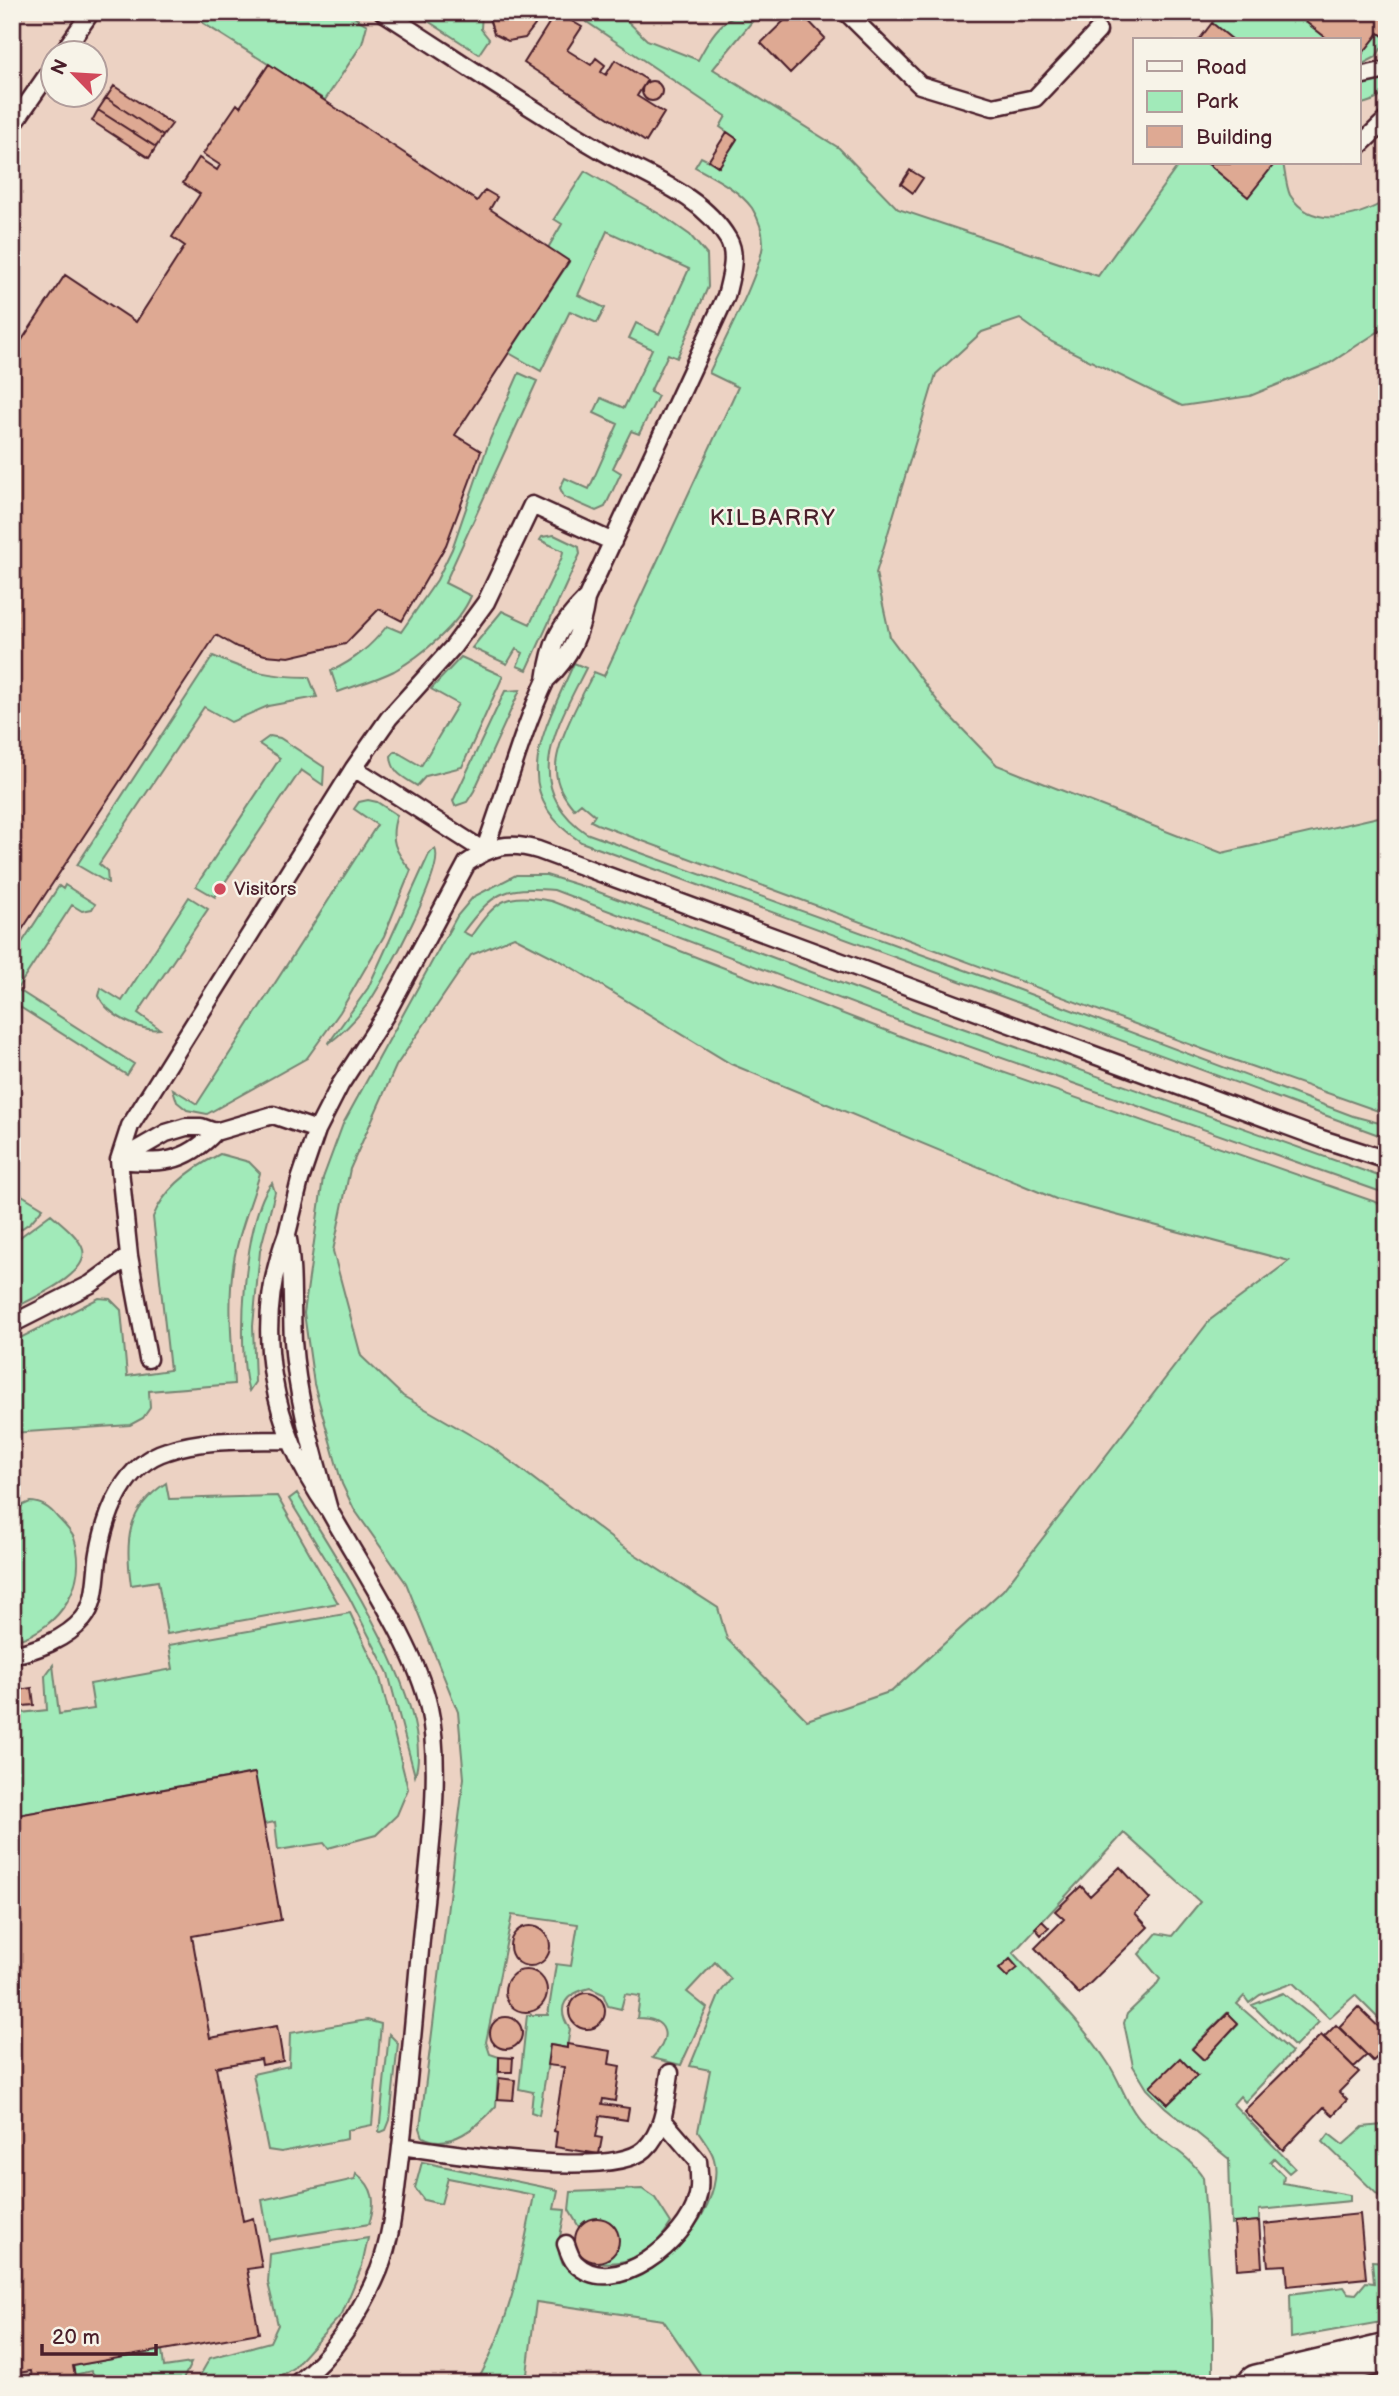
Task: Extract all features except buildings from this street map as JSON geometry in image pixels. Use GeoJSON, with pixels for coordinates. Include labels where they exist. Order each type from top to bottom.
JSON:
{"type":"FeatureCollection","features":[{"type":"Feature","properties":{"kind":"street"},"geometry":{"type":"LineString","coordinates":[[1258,2384],[1387,2353]]}},
{"type":"Feature","properties":{"kind":"lane"},"geometry":{"type":"LineString","coordinates":[[73,38],[91,12]]}},
{"type":"Feature","properties":{"kind":"lane"},"geometry":{"type":"LineString","coordinates":[[383,12],[600,150],[678,190],[715,221],[730,242],[733,265],[726,296],[586,600],[582,625],[574,644],[563,664],[546,680],[515,755],[501,808],[484,851]]}},
{"type":"Feature","properties":{"kind":"lane"},"geometry":{"type":"LineString","coordinates":[[846,12],[920,85],[993,107],[1035,98],[1098,31]]}},
{"type":"Feature","properties":{"kind":"lane"},"geometry":{"type":"LineString","coordinates":[[1360,76],[1387,70]]}},
{"type":"Feature","properties":{"kind":"lane"},"geometry":{"type":"LineString","coordinates":[[12,126],[38,88]]}},
{"type":"Feature","properties":{"kind":"lane"},"geometry":{"type":"LineString","coordinates":[[1360,145],[1387,119]]}},
{"type":"Feature","properties":{"kind":"lane"},"geometry":{"type":"LineString","coordinates":[[148,1359],[129,1256],[119,1160],[130,1126],[354,768],[389,719],[453,647],[486,601],[532,505],[613,542]]}},
{"type":"Feature","properties":{"kind":"lane"},"geometry":{"type":"LineString","coordinates":[[354,768],[484,851]]}},
{"type":"Feature","properties":{"kind":"lane"},"geometry":{"type":"LineString","coordinates":[[296,2384],[335,2345],[359,2312],[379,2268],[391,2227],[430,1832],[434,1761],[429,1708],[413,1661],[329,1510],[309,1481],[289,1440],[274,1391],[269,1339],[271,1286],[300,1180],[317,1130],[340,1085],[386,1014],[467,863],[484,851],[504,844],[519,844],[538,850],[1322,1139],[1387,1160]]}},
{"type":"Feature","properties":{"kind":"lane"},"geometry":{"type":"LineString","coordinates":[[119,1160],[166,1133],[193,1127],[215,1132],[273,1115],[317,1130]]}},
{"type":"Feature","properties":{"kind":"lane"},"geometry":{"type":"LineString","coordinates":[[119,1160],[158,1164],[202,1146],[215,1132]]}},
{"type":"Feature","properties":{"kind":"lane"},"geometry":{"type":"LineString","coordinates":[[287,1234],[292,1259],[293,1340],[298,1387],[329,1510]]}},
{"type":"Feature","properties":{"kind":"lane"},"geometry":{"type":"LineString","coordinates":[[12,1324],[90,1284],[129,1256]]}},
{"type":"Feature","properties":{"kind":"lane"},"geometry":{"type":"LineString","coordinates":[[12,1655],[34,1651],[60,1637],[83,1619],[95,1593],[106,1521],[119,1492],[137,1470],[165,1451],[212,1443],[289,1440]]}},
{"type":"Feature","properties":{"kind":"lane"},"geometry":{"type":"LineString","coordinates":[[401,2146],[531,2160],[603,2163],[627,2158],[643,2151],[654,2138],[662,2119],[670,2074]]}},
{"type":"Feature","properties":{"kind":"lane"},"geometry":{"type":"LineString","coordinates":[[565,2244],[575,2263],[592,2273],[616,2274],[636,2268],[666,2247],[690,2218],[698,2199],[698,2161],[662,2119]]}},
{"type":"Feature","properties":{"kind":"shaded area"},"geometry":{"type":"Polygon","coordinates":[[[12,12],[1387,12],[1387,1900],[1200,1902],[1099,1811],[968,2000],[1203,2177],[1097,2384],[12,2384],[12,12]]]}},
{"type":"Feature","properties":{"kind":"green space"},"geometry":{"type":"Polygon","coordinates":[[[198,12],[346,12],[367,25],[362,44],[325,100],[203,23],[198,12]]]}},
{"type":"Feature","properties":{"kind":"green space"},"geometry":{"type":"Polygon","coordinates":[[[414,12],[482,12],[481,29],[489,39],[479,54],[414,12]]]}},
{"type":"Feature","properties":{"kind":"green space"},"geometry":{"type":"Polygon","coordinates":[[[572,12],[618,12],[647,40],[698,60],[709,40],[722,25],[737,15],[760,12],[713,69],[839,148],[898,209],[1098,276],[1179,164],[1208,164],[1248,196],[1274,164],[1283,164],[1290,195],[1299,206],[1322,217],[1349,216],[1387,200],[1387,326],[1330,363],[1250,396],[1182,406],[1052,342],[1020,319],[982,332],[936,374],[876,573],[890,637],[945,711],[997,765],[1222,853],[1387,815],[1387,1114],[1205,1050],[597,824],[591,821],[595,815],[581,803],[574,809],[567,800],[559,786],[556,769],[560,746],[570,720],[594,672],[604,676],[738,387],[709,373],[756,271],[763,243],[762,234],[752,208],[740,195],[695,167],[701,157],[719,166],[737,139],[720,127],[726,116],[572,12]]]}},
{"type":"Feature","properties":{"kind":"green space"},"geometry":{"type":"Polygon","coordinates":[[[1222,12],[1293,12],[1326,38],[1231,38],[1212,23],[1222,12]]]}},
{"type":"Feature","properties":{"kind":"green space"},"geometry":{"type":"Polygon","coordinates":[[[1379,33],[1387,39],[1376,57],[1360,65],[1360,57],[1379,33]]]}},
{"type":"Feature","properties":{"kind":"green space"},"geometry":{"type":"Polygon","coordinates":[[[1387,81],[1382,95],[1360,105],[1360,84],[1387,81]]]}},
{"type":"Feature","properties":{"kind":"green space"},"geometry":{"type":"Polygon","coordinates":[[[585,171],[663,216],[690,235],[707,255],[708,287],[677,358],[668,354],[650,392],[658,396],[639,434],[631,431],[613,468],[621,473],[605,507],[596,511],[564,497],[560,488],[565,478],[589,489],[618,424],[594,413],[601,398],[624,408],[652,349],[629,338],[636,323],[659,334],[689,269],[607,231],[578,295],[605,308],[597,323],[570,311],[541,371],[509,353],[569,262],[548,248],[562,224],[554,219],[585,171]]]}},
{"type":"Feature","properties":{"kind":"green space"},"geometry":{"type":"Polygon","coordinates":[[[519,373],[537,381],[445,583],[471,596],[465,607],[438,639],[405,665],[338,692],[331,671],[362,652],[387,626],[401,632],[437,580],[452,549],[490,439],[519,373]]]}},
{"type":"Feature","properties":{"kind":"green space"},"geometry":{"type":"Polygon","coordinates":[[[554,535],[579,547],[580,554],[527,670],[517,666],[523,653],[516,649],[507,664],[472,648],[502,611],[530,624],[562,557],[563,551],[540,540],[542,537],[554,535]]]}},
{"type":"Feature","properties":{"kind":"green space"},"geometry":{"type":"Polygon","coordinates":[[[213,656],[260,672],[309,677],[317,697],[268,706],[231,722],[204,707],[99,864],[107,871],[108,883],[77,865],[213,656]]]}},
{"type":"Feature","properties":{"kind":"green space"},"geometry":{"type":"Polygon","coordinates":[[[461,657],[503,676],[462,767],[426,776],[417,786],[396,771],[391,756],[395,751],[421,766],[458,704],[431,689],[461,657]]]}},
{"type":"Feature","properties":{"kind":"green space"},"geometry":{"type":"Polygon","coordinates":[[[574,663],[586,668],[556,733],[550,755],[549,775],[554,796],[566,815],[586,833],[987,978],[1353,1116],[1387,1125],[1387,1138],[581,842],[557,823],[543,802],[537,781],[543,735],[574,663]]]}},
{"type":"Feature","properties":{"kind":"green space"},"geometry":{"type":"Polygon","coordinates":[[[520,690],[474,791],[467,802],[455,806],[453,801],[505,691],[520,690]]]}},
{"type":"Feature","properties":{"kind":"green space"},"geometry":{"type":"Polygon","coordinates":[[[270,736],[280,738],[324,767],[323,785],[301,770],[215,897],[196,886],[280,758],[259,744],[270,736]]]}},
{"type":"Feature","properties":{"kind":"green space"},"geometry":{"type":"Polygon","coordinates":[[[359,802],[377,802],[397,815],[395,845],[411,870],[384,936],[340,1012],[307,1058],[207,1114],[187,1110],[177,1102],[173,1089],[197,1104],[377,825],[354,809],[359,802]]]}},
{"type":"Feature","properties":{"kind":"green space"},"geometry":{"type":"Polygon","coordinates":[[[435,849],[436,860],[423,900],[388,971],[370,1001],[328,1044],[368,988],[430,852],[435,849]]]}},
{"type":"Feature","properties":{"kind":"green space"},"geometry":{"type":"Polygon","coordinates":[[[516,875],[546,875],[588,888],[923,1014],[1387,1179],[1387,1194],[920,1029],[554,890],[522,889],[501,894],[483,908],[463,932],[471,936],[488,914],[504,901],[523,897],[551,901],[916,1042],[1387,1206],[1387,2027],[1355,1995],[1329,2018],[1293,1983],[1260,1995],[1249,2003],[1244,1996],[1237,2004],[1292,2052],[1245,2102],[1240,2096],[1233,2104],[1295,2168],[1289,2173],[1274,2158],[1270,2162],[1284,2176],[1283,2183],[1350,2195],[1350,2201],[1259,2210],[1259,2221],[1231,2224],[1229,2159],[1147,2089],[1133,2066],[1124,2023],[1127,2014],[1160,1979],[1139,1954],[1157,1933],[1172,1936],[1200,1902],[1124,1833],[1013,1953],[1098,2048],[1113,2070],[1137,2117],[1190,2161],[1203,2177],[1213,2318],[1213,2373],[1182,2384],[707,2384],[663,2320],[536,2302],[527,2374],[544,2381],[543,2384],[476,2384],[498,2339],[506,2315],[534,2195],[448,2178],[441,2204],[424,2200],[415,2188],[422,2162],[558,2190],[554,2209],[565,2210],[559,2253],[566,2267],[579,2277],[602,2284],[627,2280],[651,2269],[674,2251],[693,2229],[707,2205],[715,2181],[713,2156],[698,2131],[710,2070],[690,2066],[720,1993],[731,1979],[715,1962],[687,1992],[707,2008],[681,2065],[652,2058],[663,2043],[664,2031],[656,2021],[637,2018],[640,1996],[625,1994],[621,2009],[608,2006],[603,1994],[590,1988],[569,1997],[563,2007],[565,2021],[570,2029],[567,2048],[551,2045],[539,2115],[531,2112],[533,2092],[519,2089],[527,2015],[548,2015],[556,1964],[571,1966],[578,1924],[512,1915],[486,2042],[490,2054],[499,2057],[496,2106],[472,2128],[453,2139],[433,2141],[423,2137],[420,2128],[464,1778],[458,1712],[406,1583],[354,1509],[342,1484],[314,1384],[304,1313],[323,1178],[343,1124],[457,916],[473,897],[516,875]],[[514,937],[471,955],[396,1066],[350,1169],[333,1251],[361,1356],[403,1396],[493,1448],[619,1544],[718,1608],[727,1639],[807,1720],[892,1691],[1003,1590],[1210,1320],[1289,1261],[1056,1199],[731,1064],[561,961],[514,937]],[[1227,2013],[1192,2048],[1203,2060],[1238,2024],[1227,2013]],[[1197,2076],[1151,2087],[1168,2104],[1197,2076]]]}},
{"type":"Feature","properties":{"kind":"green space"},"geometry":{"type":"Polygon","coordinates":[[[65,885],[95,904],[92,909],[82,911],[72,905],[17,989],[134,1064],[127,1075],[12,1002],[12,958],[59,886],[63,889],[65,885]]]}},
{"type":"Feature","properties":{"kind":"green space"},"geometry":{"type":"Polygon","coordinates":[[[189,897],[208,909],[138,1013],[160,1029],[143,1028],[125,1021],[103,1003],[99,996],[101,988],[122,1001],[189,897]]]}},
{"type":"Feature","properties":{"kind":"green space"},"geometry":{"type":"Polygon","coordinates":[[[220,1154],[249,1162],[260,1173],[239,1238],[232,1275],[234,1384],[149,1391],[150,1408],[143,1418],[130,1425],[12,1433],[12,1342],[99,1298],[110,1299],[121,1310],[127,1376],[170,1370],[153,1217],[165,1196],[180,1180],[220,1154]]]}},
{"type":"Feature","properties":{"kind":"green space"},"geometry":{"type":"Polygon","coordinates":[[[272,1183],[275,1192],[260,1251],[253,1326],[255,1382],[249,1391],[243,1346],[245,1284],[255,1223],[262,1199],[272,1183]]]}},
{"type":"Feature","properties":{"kind":"green space"},"geometry":{"type":"Polygon","coordinates":[[[12,1189],[43,1208],[31,1222],[12,1235],[12,1189]]]}},
{"type":"Feature","properties":{"kind":"green space"},"geometry":{"type":"Polygon","coordinates":[[[51,1214],[76,1238],[82,1247],[83,1257],[79,1266],[59,1284],[12,1309],[12,1243],[51,1214]]]}},
{"type":"Feature","properties":{"kind":"green space"},"geometry":{"type":"Polygon","coordinates":[[[166,1483],[169,1499],[277,1496],[338,1603],[167,1634],[158,1581],[131,1585],[128,1555],[131,1528],[136,1515],[153,1493],[166,1483]]]}},
{"type":"Feature","properties":{"kind":"green space"},"geometry":{"type":"Polygon","coordinates":[[[297,1493],[356,1591],[397,1672],[411,1711],[418,1746],[415,1776],[388,1673],[349,1597],[289,1499],[297,1493]]]}},
{"type":"Feature","properties":{"kind":"green space"},"geometry":{"type":"Polygon","coordinates":[[[30,1502],[48,1508],[71,1533],[78,1555],[77,1571],[74,1587],[58,1614],[32,1634],[17,1640],[12,1616],[12,1510],[30,1502]]]}},
{"type":"Feature","properties":{"kind":"green space"},"geometry":{"type":"Polygon","coordinates":[[[350,1613],[379,1674],[408,1789],[397,1815],[376,1835],[328,1848],[324,1843],[278,1850],[275,1822],[264,1824],[254,1773],[12,1816],[12,1714],[47,1710],[45,1676],[53,1665],[59,1714],[94,1709],[90,1684],[173,1669],[169,1645],[350,1613]]]}},
{"type":"Feature","properties":{"kind":"green space"},"geometry":{"type":"Polygon","coordinates":[[[1283,1993],[1319,2022],[1295,2047],[1252,2005],[1283,1993]]]}},
{"type":"Feature","properties":{"kind":"green space"},"geometry":{"type":"Polygon","coordinates":[[[367,2020],[381,2024],[372,2125],[347,2130],[347,2139],[281,2152],[268,2150],[253,2074],[289,2066],[290,2033],[367,2020]]]}},
{"type":"Feature","properties":{"kind":"green space"},"geometry":{"type":"Polygon","coordinates":[[[389,2034],[398,2043],[390,2120],[386,2130],[379,2133],[389,2034]]]}},
{"type":"Feature","properties":{"kind":"green space"},"geometry":{"type":"Polygon","coordinates":[[[1382,2125],[1387,2128],[1387,2204],[1323,2142],[1329,2134],[1343,2145],[1363,2127],[1382,2125]]]}},
{"type":"Feature","properties":{"kind":"green space"},"geometry":{"type":"Polygon","coordinates":[[[356,2173],[367,2184],[372,2196],[373,2209],[369,2224],[269,2240],[262,2200],[355,2179],[356,2173]]]}},
{"type":"Feature","properties":{"kind":"green space"},"geometry":{"type":"Polygon","coordinates":[[[642,2189],[655,2198],[671,2223],[658,2241],[641,2254],[621,2262],[599,2262],[617,2250],[616,2229],[603,2219],[593,2219],[579,2227],[569,2210],[571,2192],[642,2189]]]}},
{"type":"Feature","properties":{"kind":"green space"},"geometry":{"type":"Polygon","coordinates":[[[368,2238],[362,2266],[342,2314],[293,2368],[267,2384],[195,2384],[210,2358],[270,2342],[278,2325],[268,2283],[270,2254],[368,2238]]]}},
{"type":"Feature","properties":{"kind":"green space"},"geometry":{"type":"Polygon","coordinates":[[[1372,2261],[1387,2262],[1387,2321],[1291,2338],[1290,2294],[1344,2287],[1348,2293],[1356,2294],[1366,2282],[1374,2283],[1372,2261]]]}},
{"type":"Feature","properties":{"kind":"green space"},"geometry":{"type":"Polygon","coordinates":[[[162,2350],[164,2367],[191,2363],[181,2384],[149,2384],[148,2377],[125,2384],[102,2384],[91,2371],[74,2375],[73,2366],[162,2350]]]}},
{"type":"Feature","properties":{"kind":"place","name":"Visitors"},"geometry":{"type":"Point","coordinates":[220,889]}},
{"type":"Feature","properties":{"kind":"district","name":"KILBARRY"},"geometry":{"type":"Point","coordinates":[773,518]}}]}
